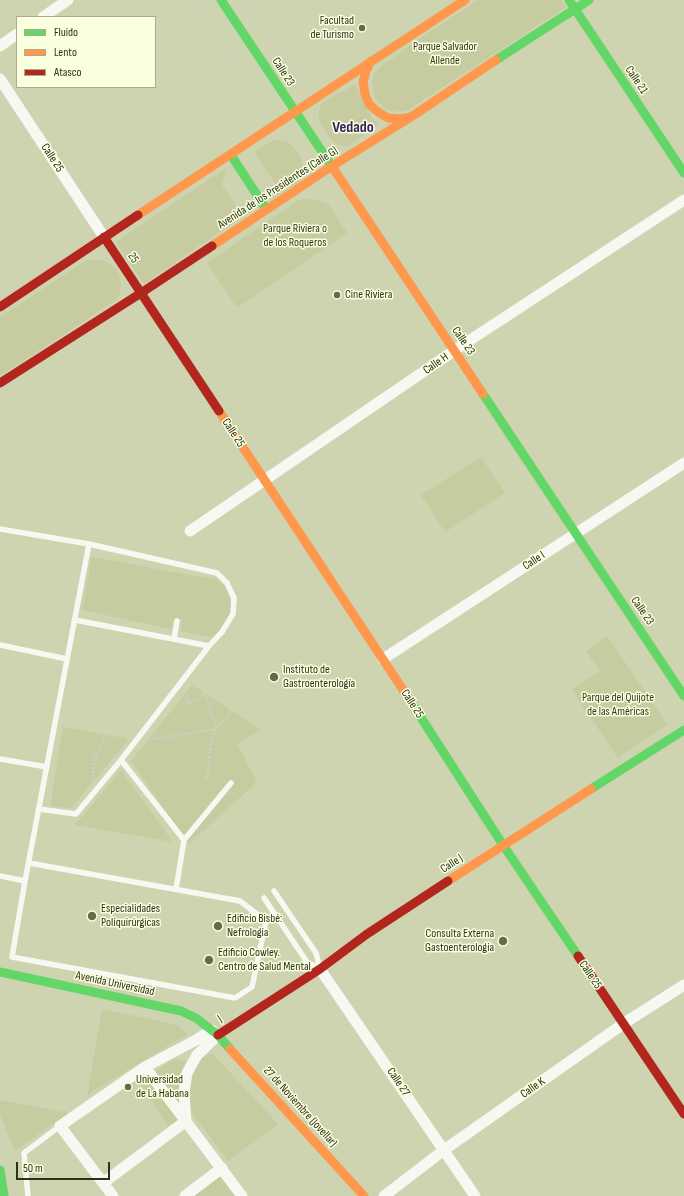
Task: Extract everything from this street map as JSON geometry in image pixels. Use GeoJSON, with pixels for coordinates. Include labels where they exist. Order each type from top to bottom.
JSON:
{"type":"FeatureCollection","features":[{"type":"Feature","properties":{"kind":"main road","name":"Calle 23"},"geometry":{"type":"LineString","coordinates":[[221,0],[684,696]]}},
{"type":"Feature","properties":{"kind":"main road"},"geometry":{"type":"LineString","coordinates":[[0,307],[465,0]]}},
{"type":"Feature","properties":{"kind":"main road","name":"Calle 21"},"geometry":{"type":"LineString","coordinates":[[569,0],[684,173]]}},
{"type":"Feature","properties":{"kind":"main road","name":"Avenida de los Presidentes (Calle G)"},"geometry":{"type":"LineString","coordinates":[[0,383],[589,0]]}},
{"type":"Feature","properties":{"kind":"main road"},"geometry":{"type":"LineString","coordinates":[[372,61],[366,71],[363,82],[365,94],[369,104],[388,118],[400,119],[411,117]]}},
{"type":"Feature","properties":{"kind":"main road"},"geometry":{"type":"LineString","coordinates":[[231,155],[266,209]]}},
{"type":"Feature","properties":{"kind":"main road","name":"25"},"geometry":{"type":"LineString","coordinates":[[104,237],[141,292]]}},
{"type":"Feature","properties":{"kind":"main road","name":"Calle 25"},"geometry":{"type":"LineString","coordinates":[[141,292],[383,659],[503,845],[684,1114]]}},
{"type":"Feature","properties":{"kind":"main road","name":"Calle J"},"geometry":{"type":"LineString","coordinates":[[236,1023],[320,969],[367,934],[503,845],[684,730]]}},
{"type":"Feature","properties":{"kind":"main road","name":"Avenida Universidad"},"geometry":{"type":"LineString","coordinates":[[0,972],[181,1011],[196,1018],[215,1032]]}},
{"type":"Feature","properties":{"kind":"main road"},"geometry":{"type":"LineString","coordinates":[[196,1018],[216,1026],[228,1026],[236,1023]]}},
{"type":"Feature","properties":{"kind":"main road","name":"J"},"geometry":{"type":"LineString","coordinates":[[215,1032],[236,1023]]}},
{"type":"Feature","properties":{"kind":"main road","name":"27 de Noviembre (Jovellar)"},"geometry":{"type":"LineString","coordinates":[[215,1032],[364,1196]]}},
{"type":"Feature","properties":{"kind":"main road"},"geometry":{"type":"LineString","coordinates":[[0,1170],[4,1196]]}},
{"type":"Feature","properties":{"kind":"street"},"geometry":{"type":"LineString","coordinates":[[44,16],[68,0]]}},
{"type":"Feature","properties":{"kind":"street"},"geometry":{"type":"LineString","coordinates":[[0,46],[16,35]]}},
{"type":"Feature","properties":{"kind":"street","name":"Calle 25"},"geometry":{"type":"LineString","coordinates":[[0,78],[104,237]]}},
{"type":"Feature","properties":{"kind":"street","name":"Calle H"},"geometry":{"type":"LineString","coordinates":[[190,531],[455,351],[684,200]]}},
{"type":"Feature","properties":{"kind":"street","name":"Calle I"},"geometry":{"type":"LineString","coordinates":[[383,659],[684,463]]}},
{"type":"Feature","properties":{"kind":"street","name":"Calle 27"},"geometry":{"type":"LineString","coordinates":[[320,969],[475,1196]]}},
{"type":"Feature","properties":{"kind":"street","name":"Calle K"},"geometry":{"type":"LineString","coordinates":[[384,1196],[444,1150],[623,1024],[684,985]]}},
{"type":"Feature","properties":{"kind":"street"},"geometry":{"type":"LineString","coordinates":[[113,1196],[60,1126],[145,1067],[196,1040],[215,1032]]}},
{"type":"Feature","properties":{"kind":"street"},"geometry":{"type":"LineString","coordinates":[[186,1121],[184,1093],[187,1073],[197,1055],[215,1032]]}},
{"type":"Feature","properties":{"kind":"street"},"geometry":{"type":"LineString","coordinates":[[145,1067],[242,1196]]}},
{"type":"Feature","properties":{"kind":"street"},"geometry":{"type":"LineString","coordinates":[[103,1183],[186,1121]]}},
{"type":"Feature","properties":{"kind":"street"},"geometry":{"type":"LineString","coordinates":[[185,1196],[222,1168]]}},
{"type":"Feature","properties":{"kind":"lane"},"geometry":{"type":"LineString","coordinates":[[0,529],[89,544],[217,573],[227,583],[234,598],[233,614],[222,632],[209,646],[121,760],[76,814],[39,809]]}},
{"type":"Feature","properties":{"kind":"lane"},"geometry":{"type":"LineString","coordinates":[[29,863],[240,900],[266,921],[252,988],[234,998],[12,957],[25,882],[89,544]]}},
{"type":"Feature","properties":{"kind":"lane"},"geometry":{"type":"LineString","coordinates":[[75,620],[209,646]]}},
{"type":"Feature","properties":{"kind":"lane"},"geometry":{"type":"LineString","coordinates":[[174,639],[177,621]]}},
{"type":"Feature","properties":{"kind":"lane"},"geometry":{"type":"LineString","coordinates":[[0,645],[67,659]]}},
{"type":"Feature","properties":{"kind":"lane"},"geometry":{"type":"LineString","coordinates":[[0,759],[47,767]]}},
{"type":"Feature","properties":{"kind":"lane"},"geometry":{"type":"LineString","coordinates":[[121,760],[184,840]]}},
{"type":"Feature","properties":{"kind":"lane"},"geometry":{"type":"LineString","coordinates":[[176,889],[184,840],[231,782]]}},
{"type":"Feature","properties":{"kind":"lane"},"geometry":{"type":"LineString","coordinates":[[0,876],[25,882]]}},
{"type":"Feature","properties":{"kind":"lane","name":"Calle 27"},"geometry":{"type":"LineString","coordinates":[[274,891],[316,953],[320,969]]}},
{"type":"Feature","properties":{"kind":"lane","name":"Calle 27"},"geometry":{"type":"LineString","coordinates":[[264,898],[307,962],[320,969]]}},
{"type":"Feature","properties":{"kind":"lane"},"geometry":{"type":"LineString","coordinates":[[28,1196],[24,1153],[60,1126]]}},
{"type":"Feature","properties":{"kind":"path"},"geometry":{"type":"LineString","coordinates":[[196,0],[265,107],[263,113]]}},
{"type":"Feature","properties":{"kind":"path"},"geometry":{"type":"LineString","coordinates":[[244,0],[304,90]]}},
{"type":"Feature","properties":{"kind":"path"},"geometry":{"type":"LineString","coordinates":[[187,674],[188,704],[205,694],[217,729]]}},
{"type":"Feature","properties":{"kind":"path"},"geometry":{"type":"LineString","coordinates":[[207,778],[211,742],[217,729],[231,711]]}},
{"type":"Feature","properties":{"kind":"path"},"geometry":{"type":"LineString","coordinates":[[90,798],[95,759],[111,721]]}},
{"type":"Feature","properties":{"kind":"path"},"geometry":{"type":"LineString","coordinates":[[135,742],[217,729]]}},
{"type":"Feature","properties":{"kind":"path"},"geometry":{"type":"LineString","coordinates":[[367,752],[381,742]]}},
{"type":"Feature","properties":{"kind":"path"},"geometry":{"type":"LineString","coordinates":[[240,900],[251,880]]}},
{"type":"Feature","properties":{"kind":"green space","name":"Parque Salvador Allende"},"geometry":{"type":"Polygon","coordinates":[[[478,0],[561,0],[566,7],[408,110],[400,112],[385,109],[375,98],[372,83],[374,74],[379,68],[423,36],[478,0]]]}},
{"type":"Feature","properties":{"kind":"green space"},"geometry":{"type":"Polygon","coordinates":[[[355,84],[372,118],[379,124],[349,146],[341,146],[333,142],[325,131],[319,119],[319,111],[322,103],[355,84]]]}},
{"type":"Feature","properties":{"kind":"green space"},"geometry":{"type":"Polygon","coordinates":[[[279,140],[288,142],[298,152],[302,162],[302,173],[300,181],[270,200],[275,183],[254,152],[272,141],[279,140]]]}},
{"type":"Feature","properties":{"kind":"green space"},"geometry":{"type":"Polygon","coordinates":[[[226,168],[222,185],[243,216],[144,284],[116,242],[226,168]]]}},
{"type":"Feature","properties":{"kind":"green space","name":"Parque Riviera o de los Roqueros"},"geometry":{"type":"Polygon","coordinates":[[[304,199],[317,200],[329,205],[347,233],[237,308],[207,263],[297,201],[304,199]]]}},
{"type":"Feature","properties":{"kind":"green space"},"geometry":{"type":"Polygon","coordinates":[[[89,260],[104,261],[117,270],[121,285],[120,293],[116,300],[0,376],[0,317],[82,263],[89,260]]]}},
{"type":"Feature","properties":{"kind":"green space"},"geometry":{"type":"Polygon","coordinates":[[[481,457],[505,493],[445,532],[421,495],[481,457]]]}},
{"type":"Feature","properties":{"kind":"green space"},"geometry":{"type":"Polygon","coordinates":[[[92,557],[218,580],[225,587],[231,603],[228,620],[216,634],[208,637],[181,631],[182,620],[174,619],[171,629],[82,610],[92,557]]]}},
{"type":"Feature","properties":{"kind":"green space","name":"Parque del Quijote de las Américas"},"geometry":{"type":"Polygon","coordinates":[[[607,636],[667,724],[618,758],[572,690],[600,671],[586,651],[607,636]]]}},
{"type":"Feature","properties":{"kind":"green space"},"geometry":{"type":"Polygon","coordinates":[[[192,685],[261,730],[237,744],[257,782],[189,844],[131,761],[192,685]]]}},
{"type":"Feature","properties":{"kind":"green space"},"geometry":{"type":"Polygon","coordinates":[[[63,727],[129,739],[71,808],[50,806],[63,727]]]}},
{"type":"Feature","properties":{"kind":"green space"},"geometry":{"type":"Polygon","coordinates":[[[121,770],[170,838],[172,842],[75,825],[121,770]]]}},
{"type":"Feature","properties":{"kind":"green space"},"geometry":{"type":"Polygon","coordinates":[[[102,1009],[177,1025],[188,1034],[93,1091],[87,1097],[102,1009]]]}},
{"type":"Feature","properties":{"kind":"green space"},"geometry":{"type":"Polygon","coordinates":[[[212,1053],[278,1124],[228,1161],[191,1112],[168,1126],[140,1082],[173,1059],[194,1063],[212,1053]]]}},
{"type":"Feature","properties":{"kind":"green space"},"geometry":{"type":"Polygon","coordinates":[[[0,1100],[69,1113],[15,1151],[0,1115],[0,1100]]]}},
{"type":"Feature","properties":{"kind":"green space"},"geometry":{"type":"Polygon","coordinates":[[[222,1168],[242,1196],[185,1196],[222,1168]]]}},
{"type":"Feature","properties":{"kind":"traffic: fast"},"geometry":{"type":"LineString","coordinates":[[221,0],[335,171]]}},
{"type":"Feature","properties":{"kind":"traffic: fast"},"geometry":{"type":"LineString","coordinates":[[569,0],[684,173]]}},
{"type":"Feature","properties":{"kind":"traffic: fast"},"geometry":{"type":"LineString","coordinates":[[496,60],[589,0]]}},
{"type":"Feature","properties":{"kind":"traffic: fast"},"geometry":{"type":"LineString","coordinates":[[231,155],[266,209]]}},
{"type":"Feature","properties":{"kind":"traffic: fast"},"geometry":{"type":"LineString","coordinates":[[483,394],[684,696]]}},
{"type":"Feature","properties":{"kind":"traffic: fast"},"geometry":{"type":"LineString","coordinates":[[411,702],[503,845],[578,956]]}},
{"type":"Feature","properties":{"kind":"traffic: fast"},"geometry":{"type":"LineString","coordinates":[[591,789],[684,730]]}},
{"type":"Feature","properties":{"kind":"traffic: fast"},"geometry":{"type":"LineString","coordinates":[[0,972],[181,1011],[196,1018],[218,1035],[230,1049]]}},
{"type":"Feature","properties":{"kind":"traffic: fast"},"geometry":{"type":"LineString","coordinates":[[0,1170],[4,1196]]}},
{"type":"Feature","properties":{"kind":"traffic: slow"},"geometry":{"type":"LineString","coordinates":[[138,215],[465,0]]}},
{"type":"Feature","properties":{"kind":"traffic: slow"},"geometry":{"type":"LineString","coordinates":[[212,246],[496,60]]}},
{"type":"Feature","properties":{"kind":"traffic: slow"},"geometry":{"type":"LineString","coordinates":[[371,61],[363,82],[365,94],[369,104],[388,118],[400,119],[411,117]]}},
{"type":"Feature","properties":{"kind":"traffic: slow"},"geometry":{"type":"LineString","coordinates":[[335,171],[483,394]]}},
{"type":"Feature","properties":{"kind":"traffic: slow"},"geometry":{"type":"LineString","coordinates":[[219,411],[411,702]]}},
{"type":"Feature","properties":{"kind":"traffic: slow"},"geometry":{"type":"LineString","coordinates":[[448,881],[591,789]]}},
{"type":"Feature","properties":{"kind":"traffic: slow"},"geometry":{"type":"LineString","coordinates":[[230,1049],[364,1196]]}},
{"type":"Feature","properties":{"kind":"traffic: jam"},"geometry":{"type":"LineString","coordinates":[[0,307],[138,215]]}},
{"type":"Feature","properties":{"kind":"traffic: jam"},"geometry":{"type":"LineString","coordinates":[[104,237],[219,411]]}},
{"type":"Feature","properties":{"kind":"traffic: jam"},"geometry":{"type":"LineString","coordinates":[[0,383],[212,246]]}},
{"type":"Feature","properties":{"kind":"traffic: jam"},"geometry":{"type":"LineString","coordinates":[[218,1035],[320,969],[367,934],[448,881]]}},
{"type":"Feature","properties":{"kind":"traffic: jam"},"geometry":{"type":"LineString","coordinates":[[578,956],[684,1114]]}},
{"type":"Feature","properties":{"kind":"place","name":"Facultad de Turismo"},"geometry":{"type":"Point","coordinates":[362,28]}},
{"type":"Feature","properties":{"kind":"place","name":"Cine Riviera"},"geometry":{"type":"Point","coordinates":[337,295]}},
{"type":"Feature","properties":{"kind":"place","name":"Instituto de Gastroenterología"},"geometry":{"type":"Point","coordinates":[274,677]}},
{"type":"Feature","properties":{"kind":"place","name":"Especialidades Poliquirúrgicas"},"geometry":{"type":"Point","coordinates":[92,916]}},
{"type":"Feature","properties":{"kind":"place","name":"Edificio Bisbé: Nefrología"},"geometry":{"type":"Point","coordinates":[218,926]}},
{"type":"Feature","properties":{"kind":"place","name":"Consulta Externa Gastoenterología"},"geometry":{"type":"Point","coordinates":[503,941]}},
{"type":"Feature","properties":{"kind":"place","name":"Edificio Cowley. Centro de Salud Mental"},"geometry":{"type":"Point","coordinates":[209,960]}},
{"type":"Feature","properties":{"kind":"place","name":"Universidad de La Habana"},"geometry":{"type":"Point","coordinates":[128,1087]}},
{"type":"Feature","properties":{"kind":"district","name":"Vedado"},"geometry":{"type":"Point","coordinates":[353,128]}}]}
